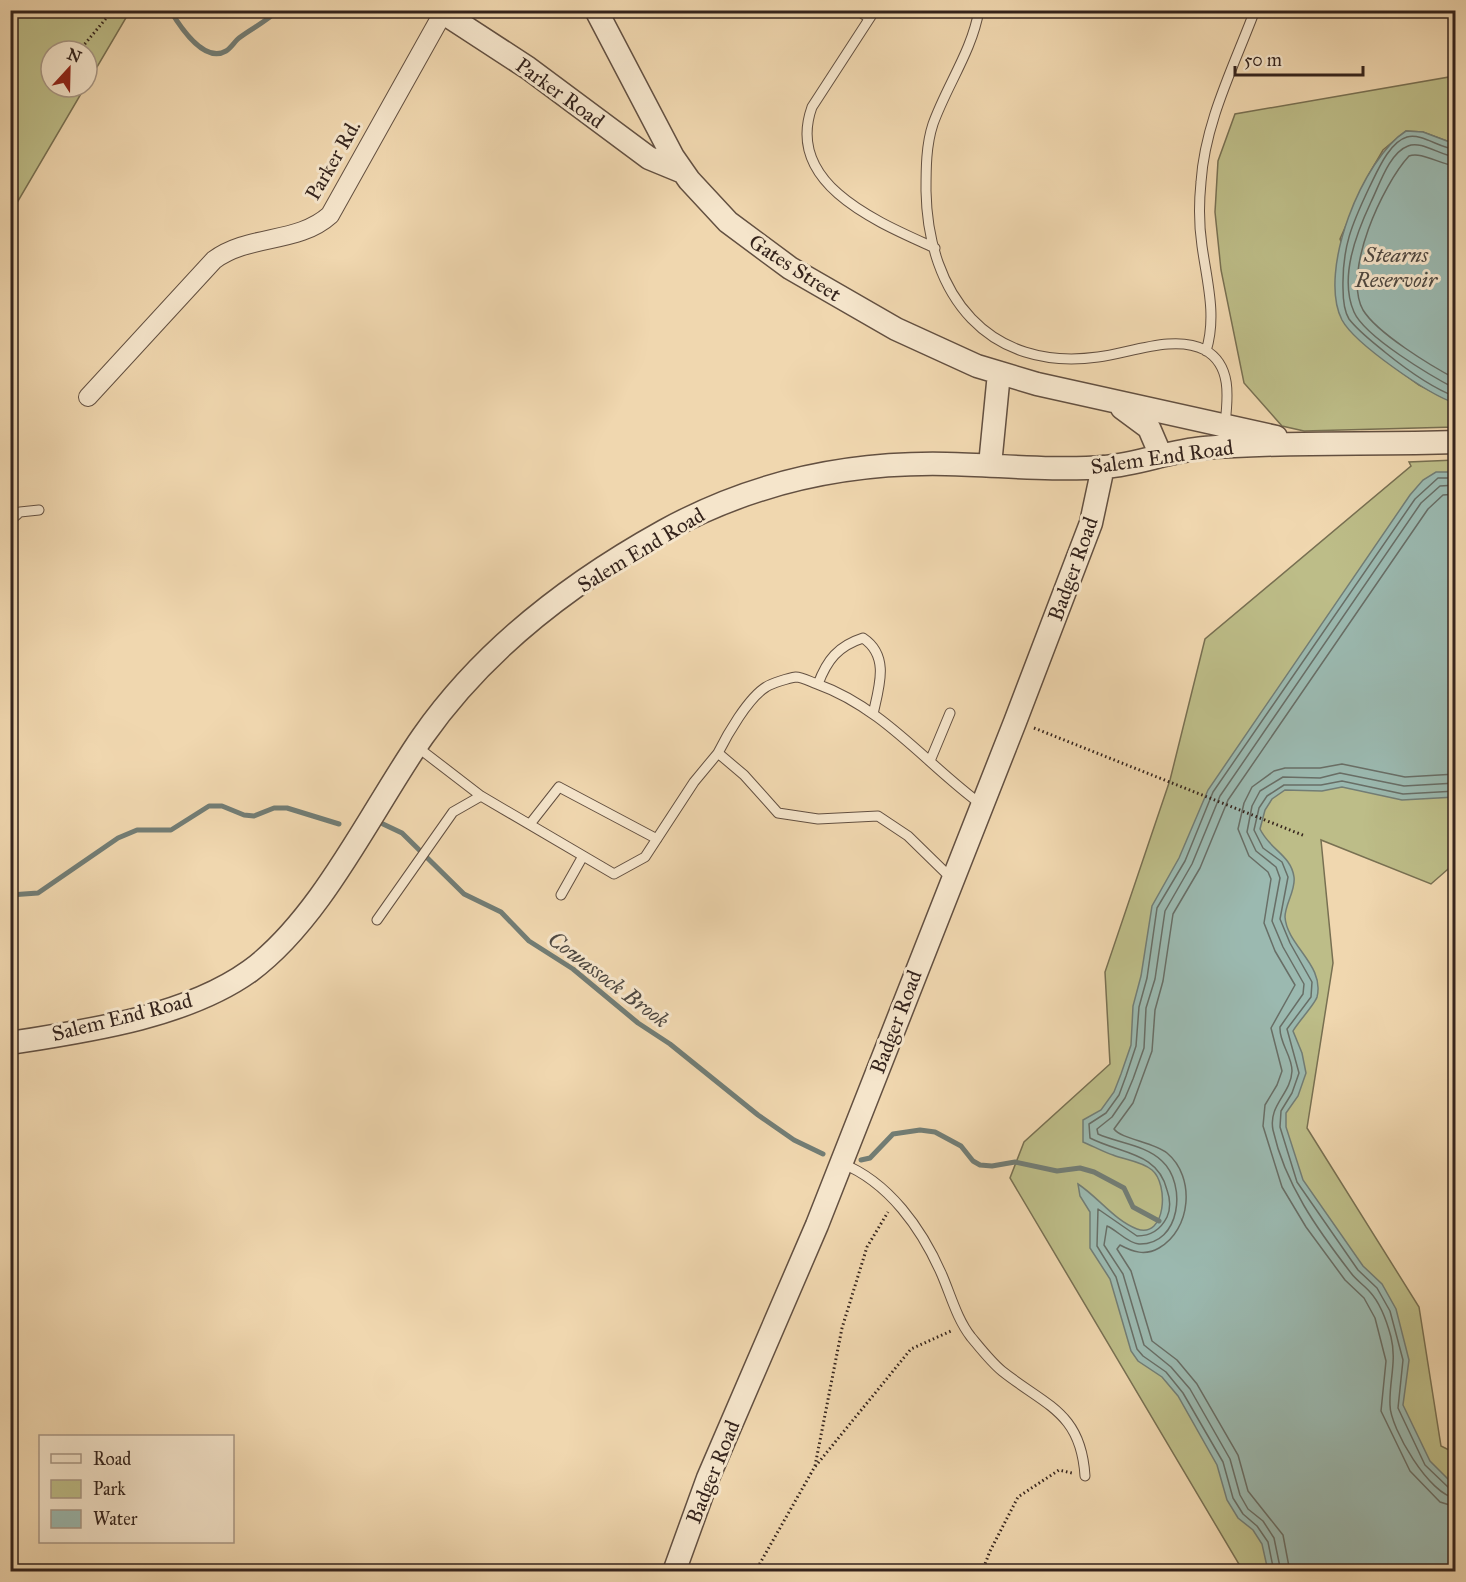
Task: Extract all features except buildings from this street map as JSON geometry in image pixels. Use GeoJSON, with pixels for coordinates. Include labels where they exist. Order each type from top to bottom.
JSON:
{"type":"FeatureCollection","features":[{"type":"Feature","properties":{"kind":"street","name":"Gates Street"},"geometry":{"type":"LineString","coordinates":[[596,10],[683,172],[723,218],[790,268],[915,339],[999,373],[1098,398],[1314,445]]}},
{"type":"Feature","properties":{"kind":"street","name":"Parker Road"},"geometry":{"type":"LineString","coordinates":[[441,12],[535,73],[650,158],[683,172]]}},
{"type":"Feature","properties":{"kind":"street","name":"Parker Rd."},"geometry":{"type":"LineString","coordinates":[[88,397],[214,260],[238,246],[308,230],[330,215],[441,12]]}},
{"type":"Feature","properties":{"kind":"street"},"geometry":{"type":"LineString","coordinates":[[990,465],[999,373]]}},
{"type":"Feature","properties":{"kind":"street","name":"Gates Street"},"geometry":{"type":"LineString","coordinates":[[1098,398],[1142,420],[1152,433],[1161,456]]}},
{"type":"Feature","properties":{"kind":"street","name":"Salem End Road"},"geometry":{"type":"LineString","coordinates":[[10,1043],[85,1029],[166,1010],[226,986],[250,970],[272,952],[311,907],[416,746],[443,708],[469,678],[523,628],[614,562],[694,516],[750,492],[838,470],[898,464],[1104,467],[1202,448],[1455,442]]}},
{"type":"Feature","properties":{"kind":"street","name":"Badger Road"},"geometry":{"type":"LineString","coordinates":[[674,1572],[708,1478],[817,1225],[1016,722],[1091,523],[1104,467]]}},
{"type":"Feature","properties":{"kind":"lane"},"geometry":{"type":"LineString","coordinates":[[857,10],[872,14],[812,107],[807,147],[811,161],[822,177],[873,220],[935,248]]}},
{"type":"Feature","properties":{"kind":"lane"},"geometry":{"type":"LineString","coordinates":[[979,10],[968,48],[932,126],[927,156],[928,219],[945,279],[958,303],[976,325],[996,341],[1039,356],[1078,358],[1171,345],[1191,346],[1206,351],[1218,361],[1226,380],[1224,425]]}},
{"type":"Feature","properties":{"kind":"lane"},"geometry":{"type":"LineString","coordinates":[[1206,351],[1212,315],[1201,243],[1201,182],[1204,154],[1219,102],[1255,10]]}},
{"type":"Feature","properties":{"kind":"lane"},"geometry":{"type":"LineString","coordinates":[[10,521],[20,512],[39,510]]}},
{"type":"Feature","properties":{"kind":"lane"},"geometry":{"type":"LineString","coordinates":[[818,684],[826,663],[846,644],[863,638],[874,646],[880,662],[873,714]]}},
{"type":"Feature","properties":{"kind":"lane"},"geometry":{"type":"LineString","coordinates":[[416,746],[481,796],[614,874],[645,857],[718,753],[733,725],[766,687],[797,677],[818,684],[873,714],[909,741],[955,786],[982,805]]}},
{"type":"Feature","properties":{"kind":"lane"},"geometry":{"type":"LineString","coordinates":[[930,761],[950,713]]}},
{"type":"Feature","properties":{"kind":"lane"},"geometry":{"type":"LineString","coordinates":[[718,753],[744,775],[778,813],[818,819],[878,816],[908,836],[952,879]]}},
{"type":"Feature","properties":{"kind":"lane"},"geometry":{"type":"LineString","coordinates":[[530,824],[560,787],[657,839]]}},
{"type":"Feature","properties":{"kind":"lane"},"geometry":{"type":"LineString","coordinates":[[377,920],[453,812],[481,796]]}},
{"type":"Feature","properties":{"kind":"lane"},"geometry":{"type":"LineString","coordinates":[[561,895],[583,856]]}},
{"type":"Feature","properties":{"kind":"lane"},"geometry":{"type":"LineString","coordinates":[[841,1163],[871,1177],[895,1200],[934,1258],[964,1325],[1002,1371],[1050,1404],[1065,1419],[1082,1446],[1085,1476]]}},
{"type":"Feature","properties":{"kind":"path"},"geometry":{"type":"LineString","coordinates":[[89,39],[112,10]]}},
{"type":"Feature","properties":{"kind":"path"},"geometry":{"type":"LineString","coordinates":[[1016,722],[1189,788],[1305,836]]}},
{"type":"Feature","properties":{"kind":"path"},"geometry":{"type":"LineString","coordinates":[[814,1468],[842,1328],[867,1247],[895,1200]]}},
{"type":"Feature","properties":{"kind":"path"},"geometry":{"type":"LineString","coordinates":[[755,1572],[814,1468],[911,1349],[964,1325]]}},
{"type":"Feature","properties":{"kind":"path"},"geometry":{"type":"LineString","coordinates":[[982,1572],[990,1551],[1018,1497],[1059,1470],[1085,1476]]}},
{"type":"Feature","properties":{"kind":"green space"},"geometry":{"type":"Polygon","coordinates":[[[11,10],[130,11],[99,64],[99,39],[39,39],[39,99],[78,99],[11,213],[11,10]]]}},
{"type":"Feature","properties":{"kind":"green space"},"geometry":{"type":"Polygon","coordinates":[[[1455,76],[1455,144],[1423,132],[1406,131],[1383,150],[1369,174],[1340,239],[1390,364],[1419,385],[1455,403],[1455,427],[1304,431],[1282,426],[1244,383],[1221,270],[1215,212],[1218,161],[1235,114],[1455,76]]]}},
{"type":"Feature","properties":{"kind":"green space"},"geometry":{"type":"Polygon","coordinates":[[[1455,460],[1455,863],[1431,884],[1321,840],[1333,963],[1307,1128],[1419,1307],[1441,1446],[1455,1453],[1455,1571],[1243,1571],[1010,1178],[1024,1142],[1110,1064],[1105,972],[1170,780],[1205,639],[1411,466],[1409,462],[1455,460]]]}},
{"type":"Feature","properties":{"kind":"water","name":"Stearns Reservoir"},"geometry":{"type":"Polygon","coordinates":[[[1406,131],[1423,132],[1455,144],[1455,403],[1411,380],[1361,342],[1342,320],[1336,299],[1335,274],[1348,217],[1374,165],[1390,145],[1406,131]]]}},
{"type":"Feature","properties":{"kind":"water"},"geometry":{"type":"Polygon","coordinates":[[[1436,472],[1455,472],[1455,797],[1402,800],[1342,787],[1322,791],[1285,790],[1272,799],[1265,810],[1260,829],[1292,869],[1294,882],[1285,917],[1287,927],[1311,965],[1318,986],[1316,1000],[1293,1031],[1302,1053],[1306,1073],[1298,1096],[1286,1113],[1286,1127],[1303,1180],[1363,1266],[1382,1284],[1396,1309],[1409,1360],[1403,1405],[1430,1461],[1455,1486],[1455,1571],[1268,1571],[1262,1544],[1253,1530],[1238,1518],[1227,1500],[1217,1465],[1178,1396],[1162,1377],[1138,1361],[1131,1351],[1110,1279],[1090,1248],[1090,1212],[1080,1196],[1078,1184],[1121,1220],[1137,1229],[1147,1230],[1154,1226],[1162,1208],[1161,1187],[1157,1177],[1152,1170],[1143,1165],[1109,1154],[1083,1142],[1083,1120],[1101,1110],[1114,1092],[1121,1074],[1131,1045],[1133,1006],[1141,976],[1152,906],[1179,858],[1208,790],[1410,495],[1423,480],[1436,472]]]}},
{"type":"Feature","properties":{"kind":"waterway"},"geometry":{"type":"LineString","coordinates":[[170,10],[193,41],[201,48],[218,54],[228,50],[239,38],[278,10]]}},
{"type":"Feature","properties":{"kind":"waterway","name":"Cowassock Brook"},"geometry":{"type":"LineString","coordinates":[[10,895],[38,893],[118,838],[137,830],[171,830],[209,806],[222,806],[244,815],[254,816],[274,808],[287,808],[339,824]]}},
{"type":"Feature","properties":{"kind":"waterway","name":"Cowassock Brook"},"geometry":{"type":"LineString","coordinates":[[383,824],[402,833],[464,894],[501,912],[529,941],[573,969],[638,1023],[670,1044],[758,1115],[794,1140],[823,1154]]}},
{"type":"Feature","properties":{"kind":"waterway","name":"Cowassock Brook"},"geometry":{"type":"LineString","coordinates":[[861,1160],[870,1158],[893,1134],[920,1130],[935,1132],[961,1146],[973,1161],[980,1165],[992,1166],[1015,1162],[1057,1171],[1080,1168],[1094,1172],[1124,1188],[1133,1207],[1159,1221]]}}]}
